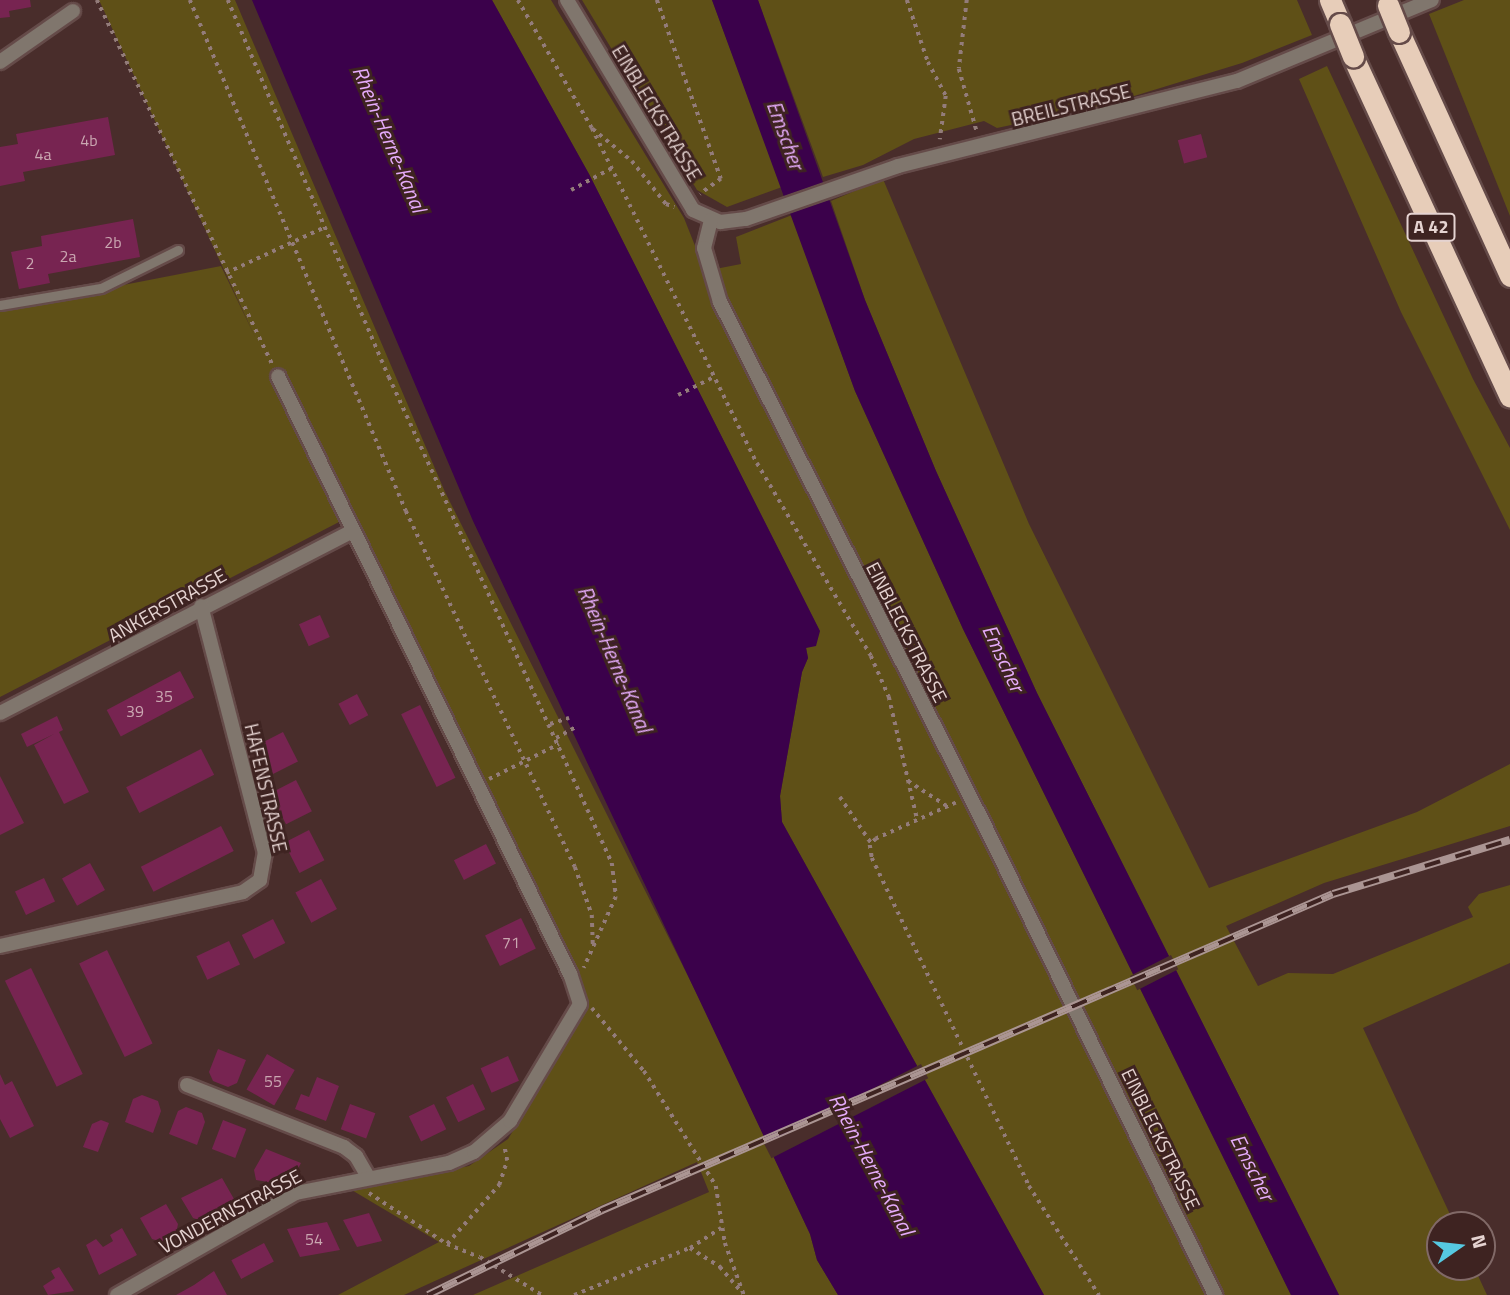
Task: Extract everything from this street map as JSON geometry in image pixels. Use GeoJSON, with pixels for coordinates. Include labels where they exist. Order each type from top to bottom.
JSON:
{"type":"FeatureCollection","features":[{"type":"Feature","properties":{"kind":"highway","name":"A 42"},"geometry":{"type":"LineString","coordinates":[[1330,0],[1353,57],[1510,397]]}},
{"type":"Feature","properties":{"kind":"highway","name":"A 42"},"geometry":{"type":"LineString","coordinates":[[1387,3],[1510,276]]}},
{"type":"Feature","properties":{"kind":"street","name":"EINBLECKSTRASSE"},"geometry":{"type":"LineString","coordinates":[[567,0],[688,201],[697,214],[711,220],[704,248],[720,302],[1215,1295]]}},
{"type":"Feature","properties":{"kind":"street","name":"BREILSTRASSE"},"geometry":{"type":"LineString","coordinates":[[711,220],[732,222],[853,180],[937,156],[1237,81],[1432,0]]}},
{"type":"Feature","properties":{"kind":"street"},"geometry":{"type":"LineString","coordinates":[[0,62],[73,11]]}},
{"type":"Feature","properties":{"kind":"street"},"geometry":{"type":"LineString","coordinates":[[278,376],[579,994]]}},
{"type":"Feature","properties":{"kind":"street","name":"ANKERSTRASSE"},"geometry":{"type":"LineString","coordinates":[[0,713],[177,624],[201,606],[353,531]]}},
{"type":"Feature","properties":{"kind":"street","name":"HAFENSTRASSE"},"geometry":{"type":"LineString","coordinates":[[0,946],[243,892],[260,880],[265,853],[201,606]]}},
{"type":"Feature","properties":{"kind":"street","name":"VONDERNSTRASSE"},"geometry":{"type":"LineString","coordinates":[[117,1295],[296,1193],[350,1180],[449,1163],[501,1132],[577,1014],[579,994]]}},
{"type":"Feature","properties":{"kind":"street"},"geometry":{"type":"LineString","coordinates":[[187,1085],[344,1147],[356,1156],[368,1177]]}},
{"type":"Feature","properties":{"kind":"lane"},"geometry":{"type":"LineString","coordinates":[[0,305],[102,288],[178,250]]}},
{"type":"Feature","properties":{"kind":"path"},"geometry":{"type":"LineString","coordinates":[[97,0],[226,273],[278,376]]}},
{"type":"Feature","properties":{"kind":"path"},"geometry":{"type":"LineString","coordinates":[[190,0],[290,243],[406,511],[586,896],[593,948]]}},
{"type":"Feature","properties":{"kind":"path"},"geometry":{"type":"LineString","coordinates":[[228,0],[455,525],[596,820],[615,882],[611,914],[582,972],[579,994],[621,1040],[696,1150],[716,1186],[721,1228],[744,1294]]}},
{"type":"Feature","properties":{"kind":"path"},"geometry":{"type":"LineString","coordinates":[[592,128],[632,161],[672,208],[688,201],[721,179],[657,0]]}},
{"type":"Feature","properties":{"kind":"path"},"geometry":{"type":"LineString","coordinates":[[907,0],[928,62],[946,96],[937,156]]}},
{"type":"Feature","properties":{"kind":"path"},"geometry":{"type":"LineString","coordinates":[[967,0],[959,69],[981,146]]}},
{"type":"Feature","properties":{"kind":"path"},"geometry":{"type":"LineString","coordinates":[[520,2],[592,128],[757,463],[871,656],[888,697],[916,818]]}},
{"type":"Feature","properties":{"kind":"path"},"geometry":{"type":"LineString","coordinates":[[571,190],[612,168]]}},
{"type":"Feature","properties":{"kind":"path"},"geometry":{"type":"LineString","coordinates":[[226,273],[325,226]]}},
{"type":"Feature","properties":{"kind":"path"},"geometry":{"type":"LineString","coordinates":[[678,395],[715,376]]}},
{"type":"Feature","properties":{"kind":"path"},"geometry":{"type":"LineString","coordinates":[[550,724],[569,718]]}},
{"type":"Feature","properties":{"kind":"path"},"geometry":{"type":"LineString","coordinates":[[556,737],[575,729]]}},
{"type":"Feature","properties":{"kind":"path"},"geometry":{"type":"LineString","coordinates":[[477,785],[559,744]]}},
{"type":"Feature","properties":{"kind":"path"},"geometry":{"type":"LineString","coordinates":[[908,781],[947,806]]}},
{"type":"Feature","properties":{"kind":"path"},"geometry":{"type":"LineString","coordinates":[[840,797],[871,843],[873,863],[1023,1174],[1099,1295]]}},
{"type":"Feature","properties":{"kind":"path"},"geometry":{"type":"LineString","coordinates":[[871,843],[916,818],[968,798]]}},
{"type":"Feature","properties":{"kind":"path"},"geometry":{"type":"LineString","coordinates":[[447,1244],[499,1185],[507,1161],[501,1132]]}},
{"type":"Feature","properties":{"kind":"path"},"geometry":{"type":"LineString","coordinates":[[350,1180],[447,1244],[480,1257],[542,1295]]}},
{"type":"Feature","properties":{"kind":"path"},"geometry":{"type":"LineString","coordinates":[[573,1295],[690,1248],[721,1228]]}},
{"type":"Feature","properties":{"kind":"path"},"geometry":{"type":"LineString","coordinates":[[690,1248],[720,1266],[744,1294]]}},
{"type":"Feature","properties":{"kind":"shaded area"},"geometry":{"type":"Polygon","coordinates":[[[99,0],[235,0],[445,492],[702,1004],[810,1234],[817,1260],[838,1295],[473,1295],[709,1192],[697,1162],[404,1295],[338,1295],[439,1242],[350,1189],[469,1166],[508,1139],[582,1018],[586,997],[359,528],[339,522],[0,697],[0,309],[221,266],[256,339],[99,0]]]}},
{"type":"Feature","properties":{"kind":"shaded area"},"geometry":{"type":"Polygon","coordinates":[[[492,0],[551,0],[684,218],[705,271],[741,264],[736,237],[792,215],[855,391],[963,629],[1291,1295],[1044,1295],[782,822],[780,796],[802,672],[808,658],[806,647],[819,630],[589,174],[492,0]]]}},
{"type":"Feature","properties":{"kind":"shaded area"},"geometry":{"type":"Polygon","coordinates":[[[582,0],[712,0],[782,187],[727,207],[697,190],[582,0]]]}},
{"type":"Feature","properties":{"kind":"shaded area"},"geometry":{"type":"Polygon","coordinates":[[[758,0],[1297,0],[1312,35],[1242,63],[1108,104],[997,128],[984,121],[914,139],[863,165],[823,177],[758,0]]]}},
{"type":"Feature","properties":{"kind":"shaded area"},"geometry":{"type":"Polygon","coordinates":[[[1464,0],[1510,0],[1510,216],[1429,14],[1464,0]]]}},
{"type":"Feature","properties":{"kind":"shaded area"},"geometry":{"type":"Polygon","coordinates":[[[1327,66],[1473,379],[1510,448],[1510,530],[1401,312],[1299,79],[1327,66]]]}},
{"type":"Feature","properties":{"kind":"shaded area"},"geometry":{"type":"Polygon","coordinates":[[[883,179],[1029,524],[1209,888],[1417,812],[1510,764],[1510,826],[1324,883],[1226,926],[1258,986],[1288,973],[1333,974],[1473,917],[1468,907],[1479,894],[1510,885],[1510,963],[1363,1028],[1448,1211],[1426,1211],[1426,1281],[1480,1281],[1487,1295],[1339,1295],[1037,693],[936,471],[865,300],[831,201],[883,179]]]}},
{"type":"Feature","properties":{"kind":"water","name":"Rhein-Herne-Kanal"},"geometry":{"type":"Polygon","coordinates":[[[252,0],[492,0],[589,174],[820,631],[816,646],[806,648],[808,658],[802,672],[780,796],[782,822],[1044,1295],[838,1295],[817,1260],[810,1234],[473,521],[252,0]]]}},
{"type":"Feature","properties":{"kind":"water","name":"Emscher"},"geometry":{"type":"Polygon","coordinates":[[[712,0],[758,0],[865,300],[936,471],[1037,693],[1339,1295],[1291,1295],[963,629],[855,391],[712,0]]]}},
{"type":"Feature","properties":{"kind":"pier"},"geometry":{"type":"Polygon","coordinates":[[[1171,955],[1178,969],[1137,990],[1130,976],[1171,955]]]}},
{"type":"Feature","properties":{"kind":"pier"},"geometry":{"type":"Polygon","coordinates":[[[921,1064],[928,1078],[771,1158],[764,1144],[921,1064]]]}},
{"type":"Feature","properties":{"kind":"building"},"geometry":{"type":"Polygon","coordinates":[[[0,0],[30,0],[31,7],[9,11],[10,17],[0,18],[0,0]]]}},
{"type":"Feature","properties":{"kind":"building"},"geometry":{"type":"Polygon","coordinates":[[[108,117],[115,155],[23,172],[25,181],[0,186],[0,147],[18,144],[16,134],[108,117]]]}},
{"type":"Feature","properties":{"kind":"building"},"geometry":{"type":"Polygon","coordinates":[[[1201,134],[1207,157],[1184,163],[1178,140],[1201,134]]]}},
{"type":"Feature","properties":{"kind":"building"},"geometry":{"type":"Polygon","coordinates":[[[133,219],[140,257],[48,274],[50,283],[19,289],[11,252],[42,246],[41,236],[133,219]]]}},
{"type":"Feature","properties":{"kind":"building"},"geometry":{"type":"Polygon","coordinates":[[[320,615],[330,637],[309,646],[299,624],[320,615]]]}},
{"type":"Feature","properties":{"kind":"building"},"geometry":{"type":"Polygon","coordinates":[[[180,671],[194,697],[121,736],[107,710],[180,671]]]}},
{"type":"Feature","properties":{"kind":"building"},"geometry":{"type":"Polygon","coordinates":[[[357,694],[368,715],[350,725],[338,704],[357,694]]]}},
{"type":"Feature","properties":{"kind":"building"},"geometry":{"type":"Polygon","coordinates":[[[420,705],[456,778],[437,787],[401,714],[420,705]]]}},
{"type":"Feature","properties":{"kind":"building"},"geometry":{"type":"Polygon","coordinates":[[[57,716],[63,730],[59,732],[89,792],[64,804],[34,745],[54,734],[27,747],[21,734],[57,716]]]}},
{"type":"Feature","properties":{"kind":"building"},"geometry":{"type":"Polygon","coordinates":[[[283,732],[298,761],[273,774],[258,745],[283,732]]]}},
{"type":"Feature","properties":{"kind":"building"},"geometry":{"type":"Polygon","coordinates":[[[201,749],[214,775],[139,813],[126,787],[201,749]]]}},
{"type":"Feature","properties":{"kind":"building"},"geometry":{"type":"Polygon","coordinates":[[[0,776],[24,823],[0,835],[0,776]]]}},
{"type":"Feature","properties":{"kind":"building"},"geometry":{"type":"Polygon","coordinates":[[[296,780],[312,811],[286,824],[270,793],[296,780]]]}},
{"type":"Feature","properties":{"kind":"building"},"geometry":{"type":"Polygon","coordinates":[[[221,826],[234,851],[154,892],[141,867],[221,826]]]}},
{"type":"Feature","properties":{"kind":"building"},"geometry":{"type":"Polygon","coordinates":[[[309,830],[324,860],[299,873],[284,843],[309,830]]]}},
{"type":"Feature","properties":{"kind":"building"},"geometry":{"type":"Polygon","coordinates":[[[486,844],[496,864],[464,880],[454,860],[486,844]]]}},
{"type":"Feature","properties":{"kind":"building"},"geometry":{"type":"Polygon","coordinates":[[[90,863],[105,890],[77,906],[62,879],[90,863]]]}},
{"type":"Feature","properties":{"kind":"building"},"geometry":{"type":"Polygon","coordinates":[[[44,878],[55,902],[26,915],[15,892],[44,878]]]}},
{"type":"Feature","properties":{"kind":"building"},"geometry":{"type":"Polygon","coordinates":[[[321,879],[337,909],[311,923],[295,893],[321,879]]]}},
{"type":"Feature","properties":{"kind":"building"},"geometry":{"type":"Polygon","coordinates":[[[521,918],[536,949],[500,966],[485,936],[521,918]]]}},
{"type":"Feature","properties":{"kind":"building"},"geometry":{"type":"Polygon","coordinates":[[[273,919],[285,943],[254,959],[242,935],[273,919]]]}},
{"type":"Feature","properties":{"kind":"building"},"geometry":{"type":"Polygon","coordinates":[[[229,941],[240,965],[207,980],[196,956],[229,941]]]}},
{"type":"Feature","properties":{"kind":"building"},"geometry":{"type":"Polygon","coordinates":[[[107,950],[153,1043],[125,1057],[79,964],[107,950]]]}},
{"type":"Feature","properties":{"kind":"building"},"geometry":{"type":"Polygon","coordinates":[[[31,968],[83,1074],[57,1087],[5,981],[31,968]]]}},
{"type":"Feature","properties":{"kind":"building"},"geometry":{"type":"Polygon","coordinates":[[[218,1049],[246,1060],[237,1083],[228,1087],[213,1081],[209,1072],[218,1049]]]}},
{"type":"Feature","properties":{"kind":"building"},"geometry":{"type":"Polygon","coordinates":[[[267,1054],[295,1070],[274,1106],[247,1090],[267,1054]]]}},
{"type":"Feature","properties":{"kind":"building"},"geometry":{"type":"Polygon","coordinates":[[[508,1056],[519,1081],[492,1093],[481,1068],[508,1056]]]}},
{"type":"Feature","properties":{"kind":"building"},"geometry":{"type":"Polygon","coordinates":[[[0,1074],[5,1085],[12,1081],[34,1126],[10,1138],[0,1119],[0,1074]]]}},
{"type":"Feature","properties":{"kind":"building"},"geometry":{"type":"Polygon","coordinates":[[[317,1077],[339,1086],[326,1121],[295,1109],[301,1094],[309,1097],[317,1077]]]}},
{"type":"Feature","properties":{"kind":"building"},"geometry":{"type":"Polygon","coordinates":[[[473,1084],[485,1109],[458,1122],[446,1097],[473,1084]]]}},
{"type":"Feature","properties":{"kind":"building"},"geometry":{"type":"Polygon","coordinates":[[[142,1095],[158,1101],[161,1111],[153,1133],[125,1122],[133,1099],[142,1095]]]}},
{"type":"Feature","properties":{"kind":"building"},"geometry":{"type":"Polygon","coordinates":[[[350,1104],[375,1113],[366,1139],[341,1129],[350,1104]]]}},
{"type":"Feature","properties":{"kind":"building"},"geometry":{"type":"Polygon","coordinates":[[[434,1104],[446,1129],[421,1141],[409,1116],[434,1104]]]}},
{"type":"Feature","properties":{"kind":"building"},"geometry":{"type":"Polygon","coordinates":[[[186,1107],[202,1113],[205,1122],[197,1145],[169,1134],[178,1111],[186,1107]]]}},
{"type":"Feature","properties":{"kind":"building"},"geometry":{"type":"Polygon","coordinates":[[[101,1120],[109,1123],[98,1152],[83,1147],[92,1124],[101,1120]]]}},
{"type":"Feature","properties":{"kind":"building"},"geometry":{"type":"Polygon","coordinates":[[[223,1120],[246,1129],[235,1158],[212,1149],[223,1120]]]}},
{"type":"Feature","properties":{"kind":"building"},"geometry":{"type":"Polygon","coordinates":[[[266,1149],[301,1163],[294,1176],[287,1173],[274,1183],[256,1180],[254,1170],[266,1149]]]}},
{"type":"Feature","properties":{"kind":"building"},"geometry":{"type":"Polygon","coordinates":[[[222,1178],[234,1199],[231,1209],[216,1217],[211,1211],[202,1221],[193,1218],[181,1198],[222,1178]]]}},
{"type":"Feature","properties":{"kind":"building"},"geometry":{"type":"Polygon","coordinates":[[[166,1204],[178,1224],[176,1234],[162,1242],[152,1239],[140,1218],[166,1204]]]}},
{"type":"Feature","properties":{"kind":"building"},"geometry":{"type":"Polygon","coordinates":[[[369,1213],[382,1241],[357,1247],[343,1220],[369,1213]]]}},
{"type":"Feature","properties":{"kind":"building"},"geometry":{"type":"Polygon","coordinates":[[[327,1222],[340,1250],[300,1257],[287,1229],[327,1222]]]}},
{"type":"Feature","properties":{"kind":"building"},"geometry":{"type":"Polygon","coordinates":[[[122,1228],[137,1255],[99,1275],[86,1245],[96,1239],[103,1247],[113,1241],[110,1235],[122,1228]]]}},
{"type":"Feature","properties":{"kind":"building"},"geometry":{"type":"Polygon","coordinates":[[[264,1243],[274,1262],[241,1279],[231,1260],[264,1243]]]}},
{"type":"Feature","properties":{"kind":"building"},"geometry":{"type":"Polygon","coordinates":[[[59,1267],[74,1291],[48,1295],[43,1286],[55,1278],[51,1271],[59,1267]]]}},
{"type":"Feature","properties":{"kind":"building"},"geometry":{"type":"Polygon","coordinates":[[[214,1271],[227,1295],[176,1295],[194,1285],[214,1271]]]}},
{"type":"Feature","properties":{"kind":"railway"},"geometry":{"type":"LineString","coordinates":[[428,1295],[602,1210],[1333,894],[1510,840]]}}]}
